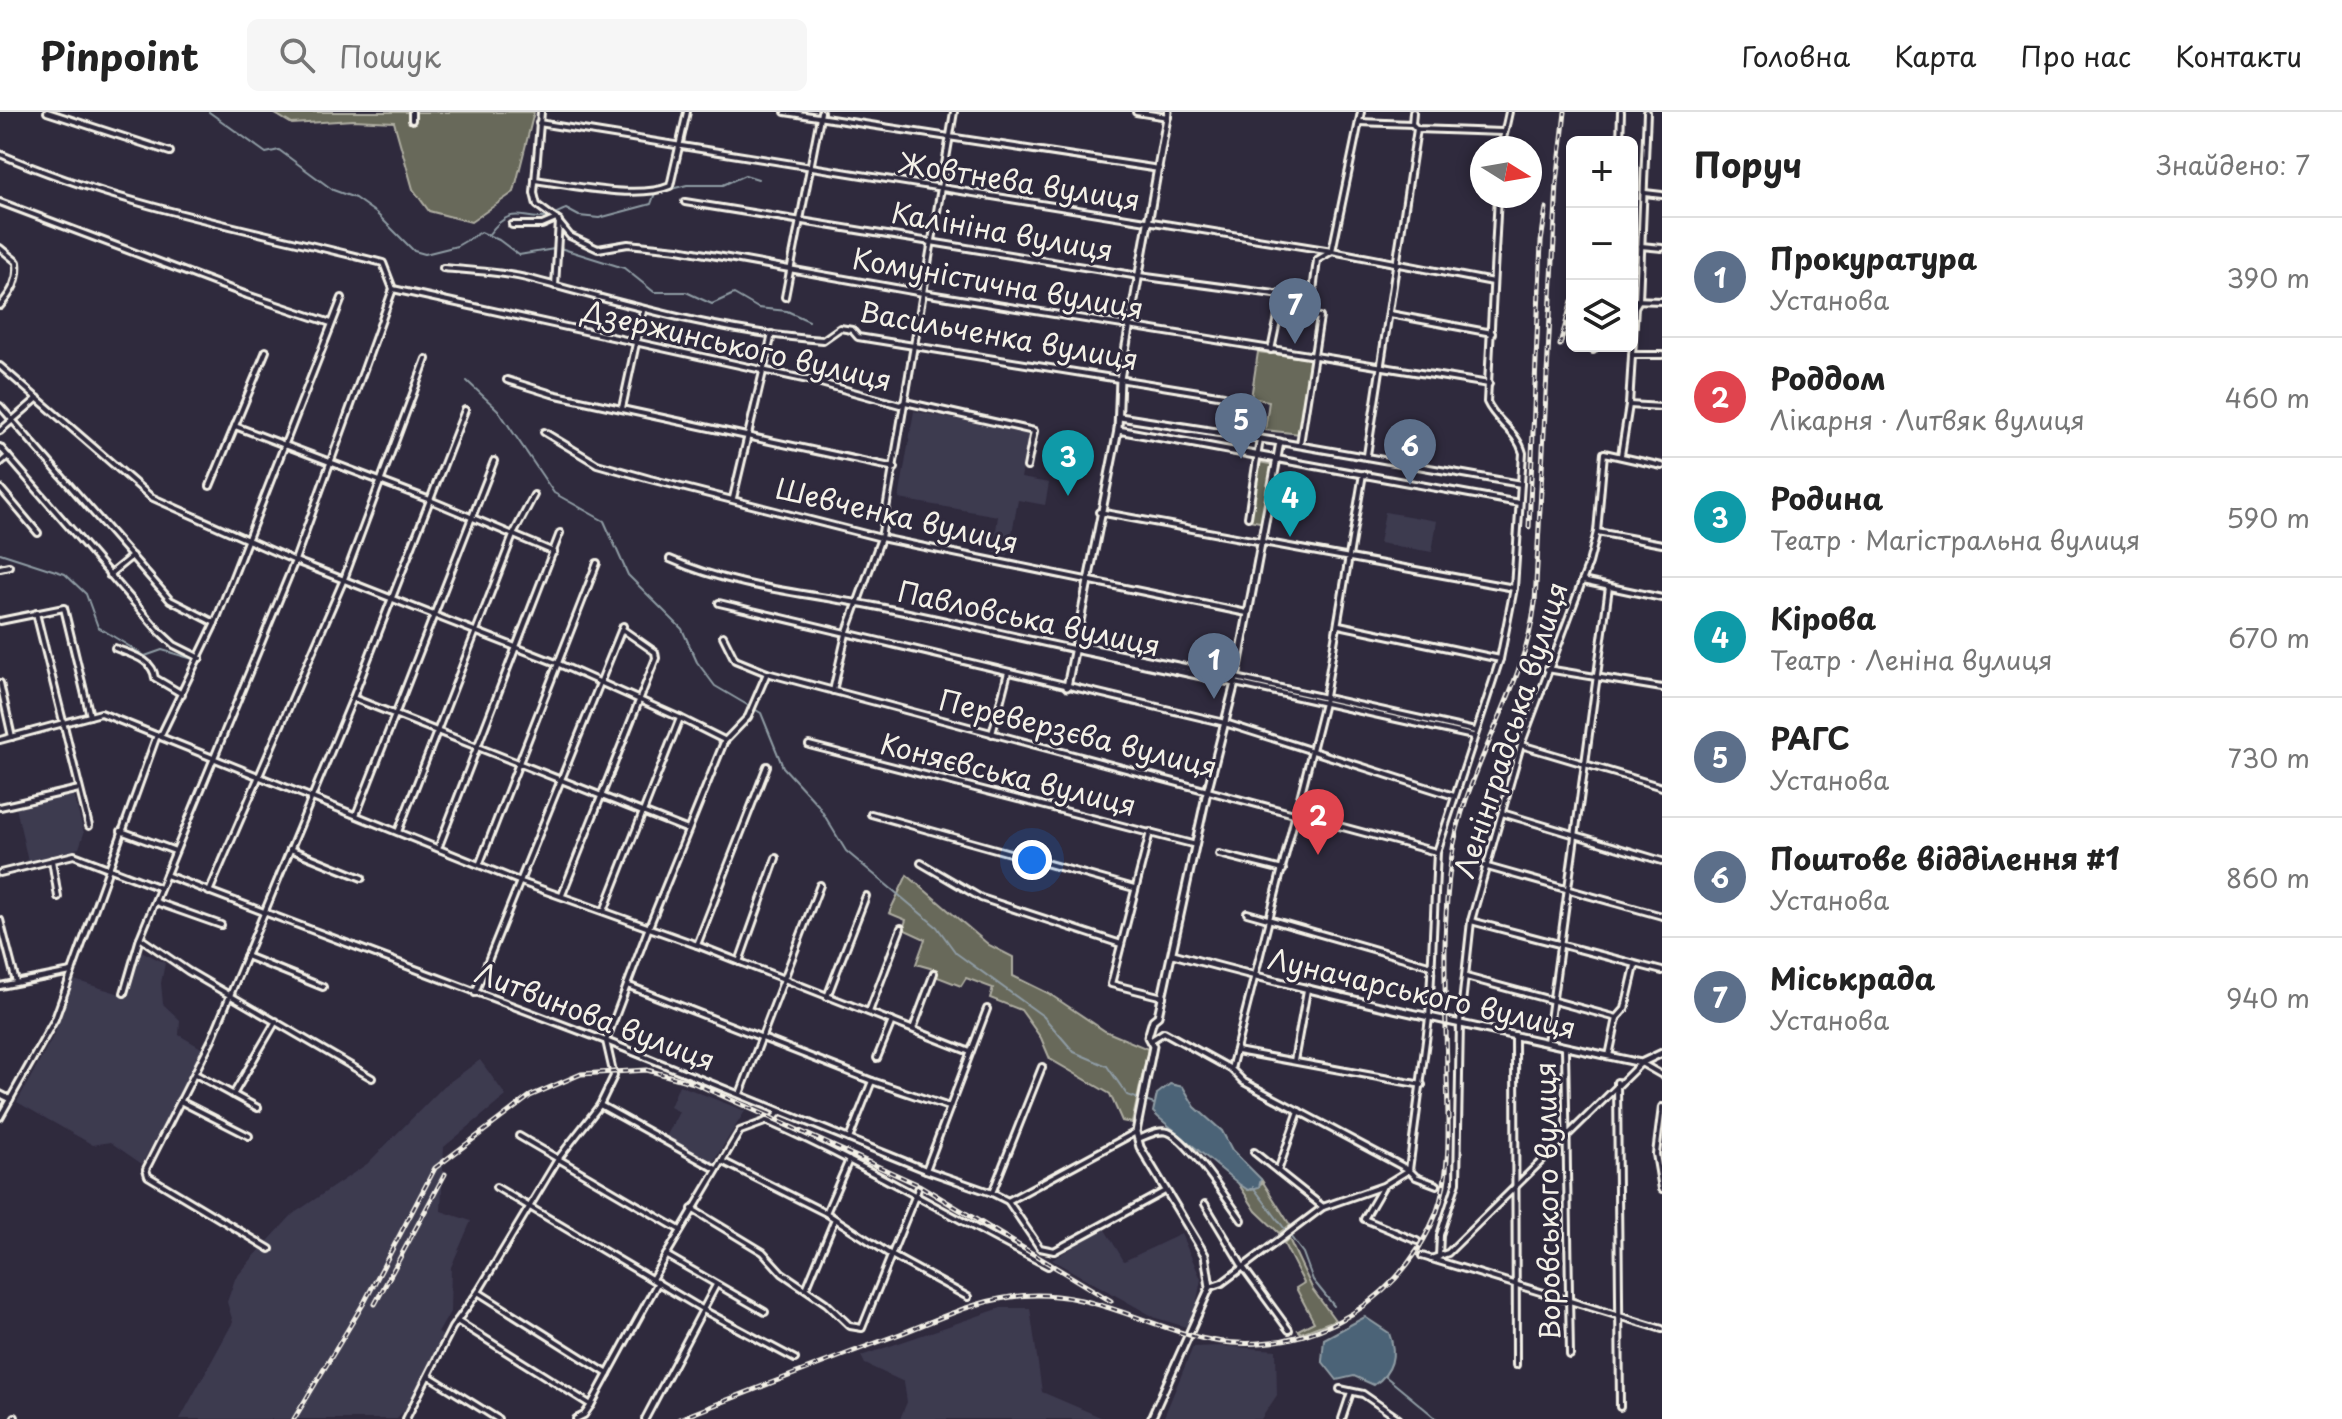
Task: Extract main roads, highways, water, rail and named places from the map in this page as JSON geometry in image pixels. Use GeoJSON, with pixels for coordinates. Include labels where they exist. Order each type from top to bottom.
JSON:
{"type":"FeatureCollection","features":[{"type":"Feature","properties":{"kind":"water"},"geometry":{"type":"Polygon","coordinates":[[[1170,1084],[1183,1087],[1195,1107],[1222,1131],[1232,1150],[1261,1179],[1259,1187],[1248,1190],[1239,1184],[1153,1112],[1157,1094],[1170,1084]]]}},
{"type":"Feature","properties":{"kind":"water"},"geometry":{"type":"Polygon","coordinates":[[[1365,1317],[1389,1333],[1393,1348],[1392,1362],[1374,1385],[1354,1376],[1337,1380],[1322,1361],[1324,1339],[1365,1317]]]}},
{"type":"Feature","properties":{"kind":"waterway"},"geometry":{"type":"LineString","coordinates":[[209,112],[266,153],[279,150],[333,190],[355,198],[376,213],[414,251],[425,254],[457,246],[481,232],[499,240],[519,255],[560,248],[624,268],[654,292],[686,292],[712,304],[734,294],[758,308],[787,311],[809,321]]}},
{"type":"Feature","properties":{"kind":"waterway"},"geometry":{"type":"LineString","coordinates":[[489,234],[505,218],[512,216],[548,217],[566,209],[579,216],[599,218],[651,204],[655,193],[687,185],[723,185],[745,175],[758,179]]}},
{"type":"Feature","properties":{"kind":"waterway"},"geometry":{"type":"LineString","coordinates":[[467,381],[498,410],[554,493],[604,521],[628,575],[682,629],[697,662],[715,686],[761,713],[783,767],[818,805],[846,851],[937,927],[956,953],[1043,1016],[1074,1052],[1107,1066],[1127,1095],[1154,1104]]}},
{"type":"Feature","properties":{"kind":"waterway"},"geometry":{"type":"LineString","coordinates":[[0,553],[65,574],[86,594],[98,627],[145,656],[162,650],[193,659]]}},
{"type":"Feature","properties":{"kind":"waterway"},"geometry":{"type":"LineString","coordinates":[[1253,1187],[1303,1253],[1313,1280],[1334,1306]]}},
{"type":"Feature","properties":{"kind":"waterway"},"geometry":{"type":"LineString","coordinates":[[1385,1376],[1437,1419]]}},
{"type":"Feature","properties":{"kind":"railway"},"geometry":{"type":"LineString","coordinates":[[679,1419],[955,1312],[1011,1297],[1035,1295],[1080,1300],[1189,1335],[1227,1342],[1265,1343],[1302,1336],[1336,1322],[1368,1303],[1395,1278],[1418,1249],[1436,1214],[1447,1163],[1445,941],[1451,861],[1468,795],[1519,668],[1535,603],[1557,183],[1565,112]]}},
{"type":"Feature","properties":{"kind":"railway"},"geometry":{"type":"LineString","coordinates":[[1529,527],[1541,242],[1546,208]]}},
{"type":"Feature","properties":{"kind":"railway"},"geometry":{"type":"LineString","coordinates":[[1560,345],[1566,323]]}},
{"type":"Feature","properties":{"kind":"railway"},"geometry":{"type":"LineString","coordinates":[[294,1419],[365,1301],[435,1168],[530,1096],[581,1074],[647,1070],[694,1083],[919,1185],[1111,1301]]}},
{"type":"Feature","properties":{"kind":"railway"},"geometry":{"type":"LineString","coordinates":[[375,1304],[445,1174]]}},
{"type":"Feature","properties":{"kind":"place","name":"Міськрада"},"geometry":{"type":"Point","coordinates":[1295,344]}},
{"type":"Feature","properties":{"kind":"place","name":"РАГС"},"geometry":{"type":"Point","coordinates":[1241,459]}},
{"type":"Feature","properties":{"kind":"place","name":"Поштове відділення #1"},"geometry":{"type":"Point","coordinates":[1410,485]}},
{"type":"Feature","properties":{"kind":"place","name":"Родина"},"geometry":{"type":"Point","coordinates":[1068,496]}},
{"type":"Feature","properties":{"kind":"place","name":"Кірова"},"geometry":{"type":"Point","coordinates":[1290,537]}},
{"type":"Feature","properties":{"kind":"place","name":"Прокуратура"},"geometry":{"type":"Point","coordinates":[1214,699]}},
{"type":"Feature","properties":{"kind":"place","name":"Роддом"},"geometry":{"type":"Point","coordinates":[1318,855]}}]}
